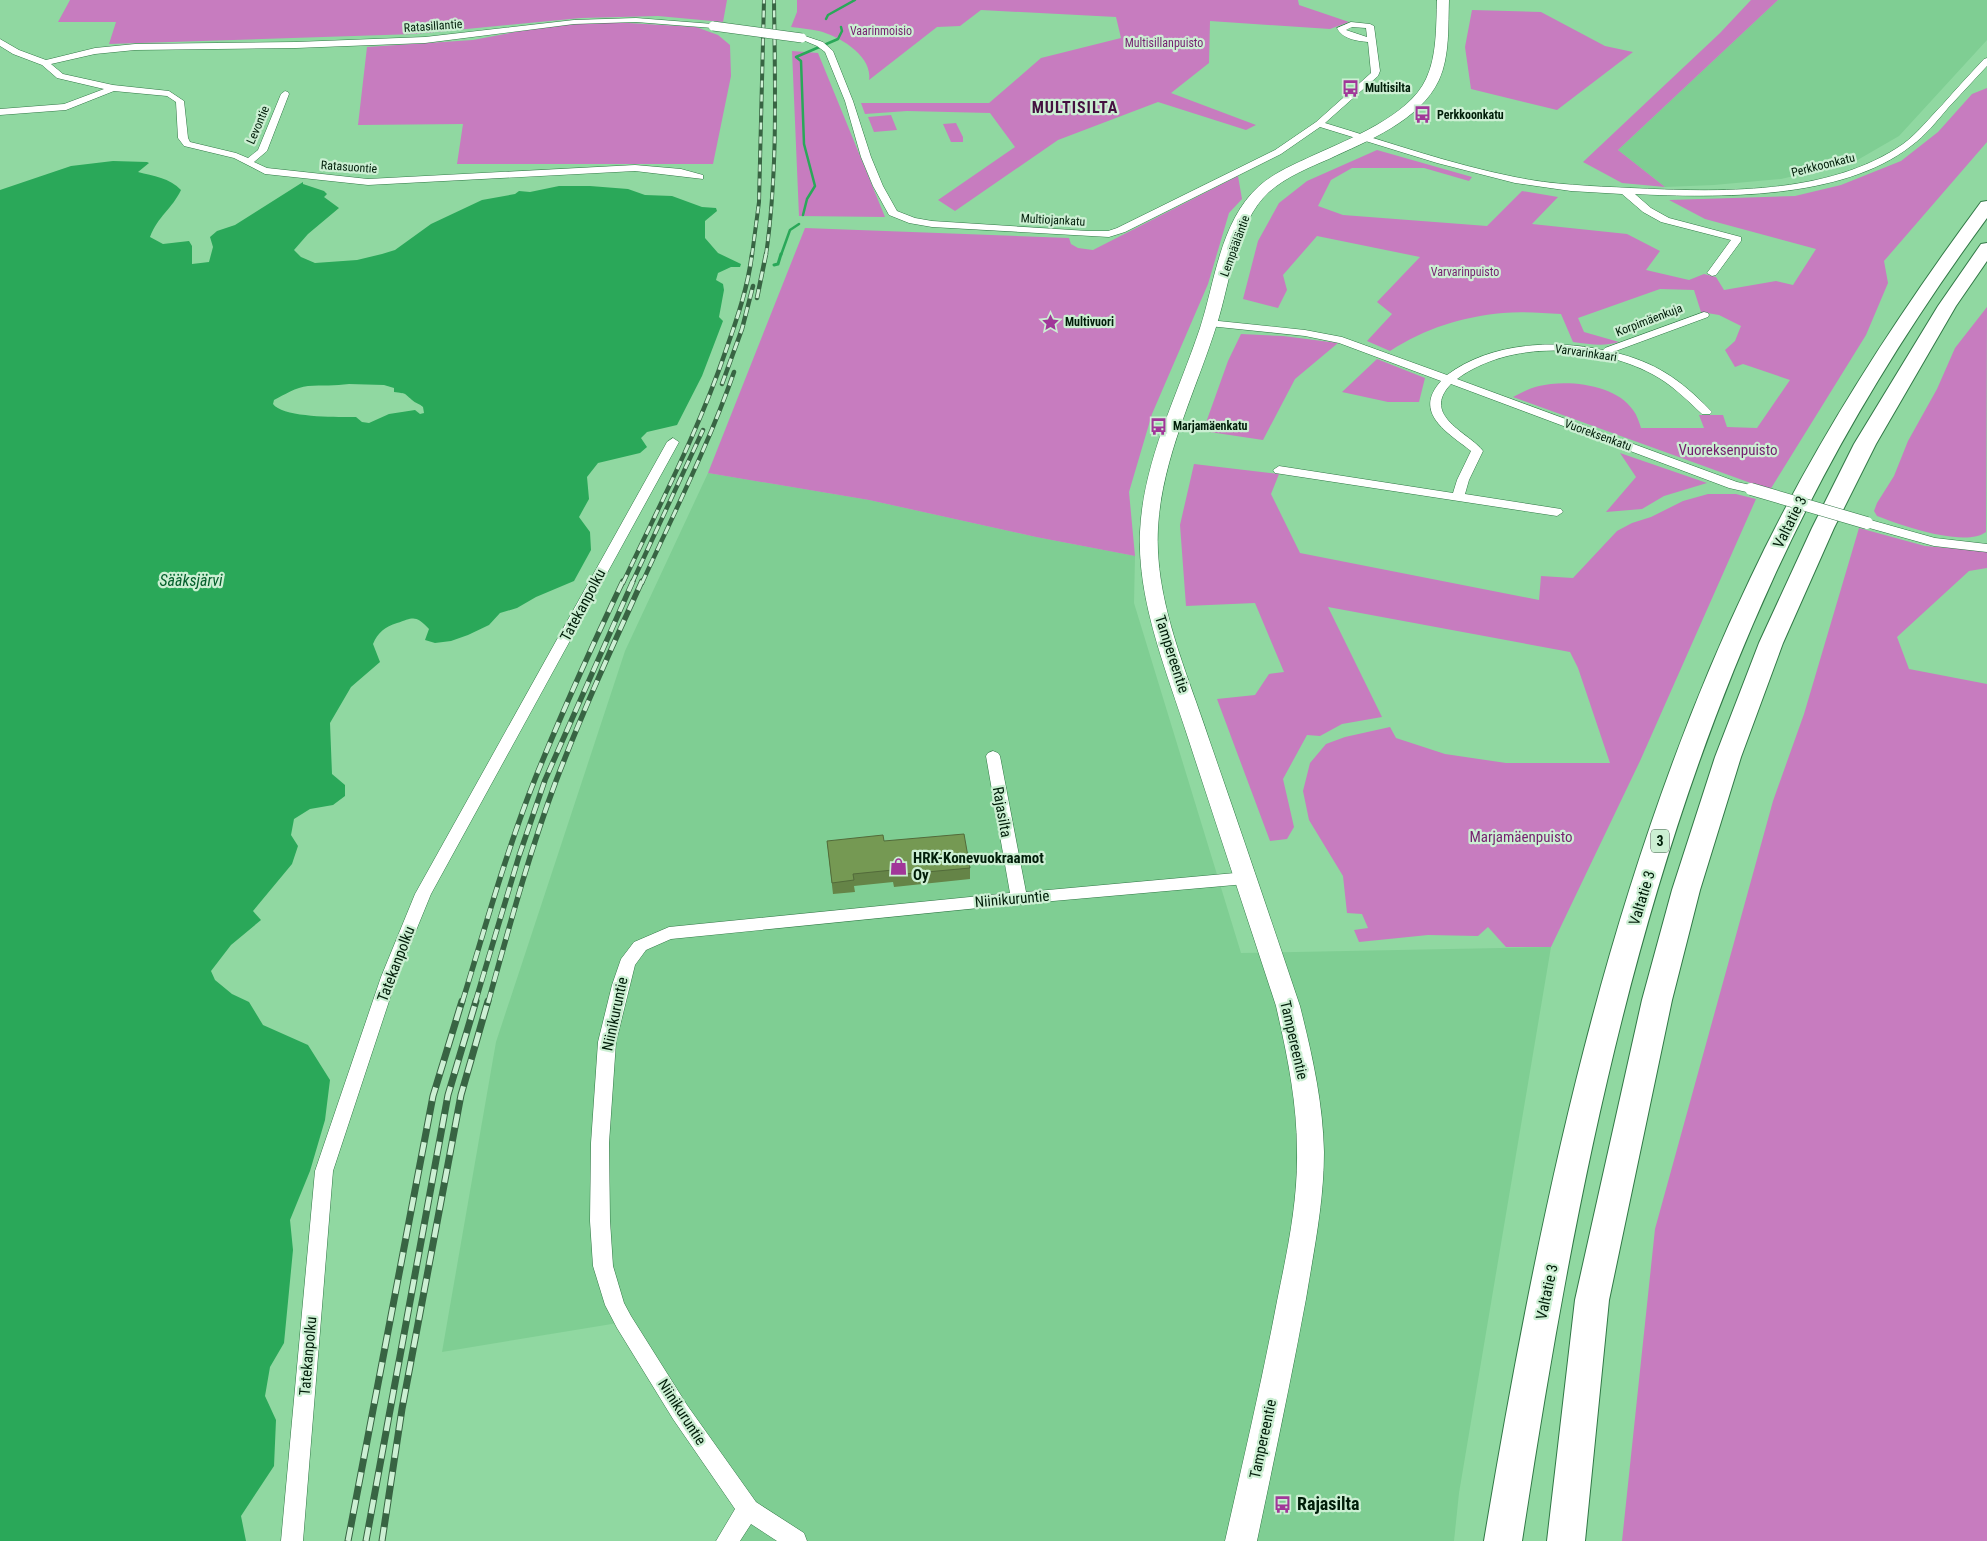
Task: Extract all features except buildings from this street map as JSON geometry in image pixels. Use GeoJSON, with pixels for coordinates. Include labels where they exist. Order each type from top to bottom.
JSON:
{"type":"FeatureCollection","features":[{"type":"Feature","properties":{"kind":"highway","name":"Valtatie 3"},"geometry":{"type":"LineString","coordinates":[[1503,1541],[1525,1396],[1581,1128],[1618,979],[1647,878],[1692,746],[1737,633],[1791,519],[1836,436],[1921,300],[1987,206]]}},
{"type":"Feature","properties":{"kind":"highway"},"geometry":{"type":"LineString","coordinates":[[1566,1541],[1592,1300],[1657,1000],[1686,890],[1728,757],[1770,643],[1823,528],[1895,393],[1947,306],[1987,248]]}},
{"type":"Feature","properties":{"kind":"main road","name":"Lempääläntie"},"geometry":{"type":"LineString","coordinates":[[1148,552],[1153,495],[1173,427],[1209,323],[1236,234],[1244,216],[1259,194],[1295,170],[1362,137],[1400,116],[1414,105],[1427,90],[1438,61],[1443,0]]}},
{"type":"Feature","properties":{"kind":"main road","name":"Tampereentie"},"geometry":{"type":"LineString","coordinates":[[1148,552],[1154,594],[1162,628],[1288,1006],[1300,1050],[1309,1112],[1310,1173],[1302,1246],[1279,1366],[1241,1541]]}},
{"type":"Feature","properties":{"kind":"street","name":"Ratasillantie"},"geometry":{"type":"LineString","coordinates":[[45,63],[95,51],[135,47],[296,45],[425,40],[574,22],[636,20],[713,26],[802,38],[820,44],[829,51],[845,89]]}},
{"type":"Feature","properties":{"kind":"street","name":"Multiojankatu"},"geometry":{"type":"LineString","coordinates":[[845,89],[866,158],[878,186],[894,213],[913,221],[932,224],[1109,234],[1131,225],[1278,152],[1318,124],[1375,74],[1372,40]]}},
{"type":"Feature","properties":{"kind":"street"},"geometry":{"type":"LineString","coordinates":[[0,42],[16,52],[45,63]]}},
{"type":"Feature","properties":{"kind":"street","name":"Perkkoonkatu"},"geometry":{"type":"LineString","coordinates":[[1362,137],[1508,178],[1579,189],[1690,194],[1763,189],[1805,183],[1863,168],[1890,155],[1912,140],[1987,61]]}},
{"type":"Feature","properties":{"kind":"street","name":"Ratasuontie"},"geometry":{"type":"LineString","coordinates":[[45,63],[60,76],[113,88],[153,91],[176,98],[180,101],[186,144],[234,155],[254,167],[265,170],[368,182],[636,168],[681,172],[700,177]]}},
{"type":"Feature","properties":{"kind":"street"},"geometry":{"type":"LineString","coordinates":[[0,112],[66,107],[113,88]]}},
{"type":"Feature","properties":{"kind":"street","name":"Levontie"},"geometry":{"type":"LineString","coordinates":[[248,162],[262,151],[285,94]]}},
{"type":"Feature","properties":{"kind":"street"},"geometry":{"type":"LineString","coordinates":[[1318,124],[1362,137]]}},
{"type":"Feature","properties":{"kind":"street"},"geometry":{"type":"LineString","coordinates":[[1625,191],[1647,210],[1666,220],[1736,239],[1712,273]]}},
{"type":"Feature","properties":{"kind":"street","name":"Korpimäenkuja"},"geometry":{"type":"LineString","coordinates":[[1606,354],[1609,350],[1704,315]]}},
{"type":"Feature","properties":{"kind":"street","name":"Vuoreksenkatu"},"geometry":{"type":"LineString","coordinates":[[1209,323],[1286,330],[1332,338],[1733,485],[1934,542],[1987,548]]}},
{"type":"Feature","properties":{"kind":"street","name":"Varvarinkaari"},"geometry":{"type":"LineString","coordinates":[[1458,497],[1463,480],[1477,451],[1449,429],[1438,415],[1436,398],[1441,387],[1448,380],[1471,364],[1494,356],[1515,351],[1558,348],[1606,354],[1636,363],[1661,374],[1688,391],[1706,412]]}},
{"type":"Feature","properties":{"kind":"street","name":"Tatekanpolku"},"geometry":{"type":"LineString","coordinates":[[292,1541],[324,1171],[390,977],[423,894],[515,731],[623,530],[674,442]]}},
{"type":"Feature","properties":{"kind":"street"},"geometry":{"type":"LineString","coordinates":[[1279,470],[1558,512]]}},
{"type":"Feature","properties":{"kind":"street","name":"Rajasilta"},"geometry":{"type":"LineString","coordinates":[[993,756],[1019,898]]}},
{"type":"Feature","properties":{"kind":"street","name":"Niinikuruntie"},"geometry":{"type":"LineString","coordinates":[[796,1541],[748,1509],[680,1412],[624,1322],[615,1305],[603,1266],[600,1221],[600,1143],[607,1042],[627,963],[640,946],[669,933],[1019,898],[1246,878]]}},
{"type":"Feature","properties":{"kind":"street"},"geometry":{"type":"LineString","coordinates":[[727,1541],[748,1509]]}},
{"type":"Feature","properties":{"kind":"shaded area"},"geometry":{"type":"Polygon","coordinates":[[[1778,0],[1987,0],[1987,40],[1899,136],[1854,162],[1781,179],[1665,187],[1618,150],[1778,0]]]}},
{"type":"Feature","properties":{"kind":"shaded area"},"geometry":{"type":"Polygon","coordinates":[[[708,473],[869,500],[1036,537],[1135,556],[1134,603],[1241,953],[1551,947],[1459,1493],[1454,1541],[727,1541],[748,1509],[624,1322],[442,1352],[496,1042],[625,651],[708,473]]]}},
{"type":"Feature","properties":{"kind":"green space"},"geometry":{"type":"Polygon","coordinates":[[[70,0],[727,0],[723,22],[658,16],[581,18],[415,34],[109,44],[116,22],[58,22],[70,0]]]}},
{"type":"Feature","properties":{"kind":"green space","name":"Multisillanpuisto"},"geometry":{"type":"Polygon","coordinates":[[[797,0],[1298,0],[1299,5],[1349,22],[1330,29],[1210,21],[1209,63],[1171,93],[1256,125],[1246,130],[1158,102],[1058,140],[955,211],[938,200],[1015,147],[990,113],[907,111],[865,114],[861,103],[989,103],[1041,58],[1121,38],[1116,17],[981,10],[960,26],[937,27],[869,80],[869,71],[866,63],[845,42],[819,31],[791,27],[797,12],[797,0]]]}},
{"type":"Feature","properties":{"kind":"green space"},"geometry":{"type":"Polygon","coordinates":[[[1751,0],[1778,0],[1618,150],[1665,187],[1622,183],[1583,162],[1720,33],[1751,0]]]}},
{"type":"Feature","properties":{"kind":"green space"},"geometry":{"type":"Polygon","coordinates":[[[1472,10],[1541,12],[1605,46],[1633,52],[1557,110],[1471,89],[1465,47],[1472,10]]]}},
{"type":"Feature","properties":{"kind":"green space"},"geometry":{"type":"Polygon","coordinates":[[[611,22],[696,27],[718,35],[730,45],[731,76],[713,164],[457,164],[463,124],[358,125],[367,47],[473,40],[546,26],[611,22]]]}},
{"type":"Feature","properties":{"kind":"green space"},"geometry":{"type":"Polygon","coordinates":[[[792,51],[818,53],[885,217],[799,216],[792,51]]]}},
{"type":"Feature","properties":{"kind":"green space"},"geometry":{"type":"Polygon","coordinates":[[[1987,88],[1987,142],[1884,261],[1888,283],[1866,335],[1770,490],[1513,397],[1539,386],[1563,383],[1576,384],[1603,389],[1615,394],[1625,401],[1634,412],[1641,428],[1704,428],[1699,415],[1723,415],[1727,427],[1757,428],[1790,380],[1743,364],[1735,367],[1725,350],[1735,341],[1741,326],[1719,315],[1701,312],[1694,290],[1660,289],[1578,318],[1584,332],[1619,342],[1613,344],[1596,345],[1573,342],[1561,314],[1517,312],[1473,317],[1444,325],[1417,336],[1390,351],[1367,341],[1392,314],[1377,302],[1420,257],[1317,236],[1283,275],[1287,290],[1278,308],[1243,299],[1258,241],[1279,203],[1307,181],[1377,150],[1472,177],[1469,181],[1424,168],[1352,168],[1331,180],[1318,206],[1343,215],[1487,226],[1522,191],[1558,197],[1532,224],[1627,234],[1660,251],[1646,270],[1689,280],[1704,274],[1716,277],[1724,290],[1776,281],[1793,285],[1816,249],[1705,219],[1669,200],[1795,196],[1841,185],[1901,161],[1938,132],[1972,94],[1987,88]]]}},
{"type":"Feature","properties":{"kind":"green space"},"geometry":{"type":"Polygon","coordinates":[[[891,115],[897,130],[874,132],[868,117],[891,115]]]}},
{"type":"Feature","properties":{"kind":"green space"},"geometry":{"type":"Polygon","coordinates":[[[956,123],[963,137],[963,142],[951,142],[943,124],[956,123]]]}},
{"type":"Feature","properties":{"kind":"green space"},"geometry":{"type":"Polygon","coordinates":[[[1238,176],[1242,199],[1229,213],[1208,284],[1152,414],[1129,492],[1135,556],[1036,537],[869,500],[708,473],[805,228],[1069,238],[1071,244],[1078,248],[1093,250],[1238,176]]]}},
{"type":"Feature","properties":{"kind":"green space"},"geometry":{"type":"Polygon","coordinates":[[[1987,307],[1986,532],[1963,538],[1948,536],[1901,525],[1877,516],[1874,511],[1877,503],[1894,476],[1908,441],[1937,389],[1955,348],[1987,307]]]}},
{"type":"Feature","properties":{"kind":"green space"},"geometry":{"type":"Polygon","coordinates":[[[1241,334],[1283,336],[1338,343],[1295,379],[1263,440],[1203,431],[1228,361],[1241,334]]]}},
{"type":"Feature","properties":{"kind":"green space"},"geometry":{"type":"Polygon","coordinates":[[[1377,359],[1425,378],[1419,402],[1388,402],[1342,392],[1377,359]]]}},
{"type":"Feature","properties":{"kind":"green space"},"geometry":{"type":"Polygon","coordinates":[[[1620,453],[1707,483],[1664,496],[1642,509],[1606,512],[1636,477],[1620,453]]]}},
{"type":"Feature","properties":{"kind":"green space","name":"Marjamäenpuisto"},"geometry":{"type":"Polygon","coordinates":[[[1194,464],[1279,474],[1271,494],[1300,553],[1539,600],[1541,576],[1573,578],[1617,531],[1632,523],[1651,517],[1683,501],[1708,494],[1736,494],[1756,499],[1640,761],[1551,947],[1506,947],[1488,927],[1478,936],[1428,935],[1359,942],[1354,930],[1368,928],[1362,914],[1347,913],[1343,876],[1309,820],[1303,791],[1310,763],[1326,744],[1345,737],[1390,727],[1396,738],[1445,754],[1506,763],[1610,763],[1578,668],[1570,652],[1328,607],[1382,717],[1342,724],[1320,736],[1307,735],[1283,779],[1294,827],[1287,839],[1270,841],[1217,699],[1255,695],[1269,674],[1284,672],[1255,603],[1186,606],[1180,525],[1194,464]]]}},
{"type":"Feature","properties":{"kind":"green space"},"geometry":{"type":"Polygon","coordinates":[[[1859,528],[1925,546],[1987,551],[1987,568],[1969,571],[1897,637],[1909,669],[1987,684],[1987,1541],[1622,1541],[1655,1229],[1773,801],[1804,714],[1859,528]]]}},
{"type":"Feature","properties":{"kind":"water","name":"Sääksjärvi"},"geometry":{"type":"Polygon","coordinates":[[[113,161],[149,163],[138,172],[167,180],[181,190],[157,223],[150,237],[163,244],[189,241],[192,246],[192,264],[209,262],[213,247],[210,237],[217,231],[235,225],[303,182],[303,184],[324,191],[327,194],[324,197],[339,208],[308,234],[294,250],[301,257],[315,263],[357,260],[395,250],[431,224],[482,200],[515,194],[519,191],[530,192],[559,186],[590,186],[628,189],[645,195],[672,196],[702,207],[716,208],[717,211],[705,221],[705,238],[718,253],[741,264],[740,267],[731,267],[718,273],[716,280],[723,284],[724,290],[719,317],[723,321],[702,376],[677,425],[647,432],[641,438],[647,447],[640,453],[598,463],[587,477],[589,499],[579,517],[590,532],[591,550],[574,581],[536,597],[517,608],[500,613],[489,625],[451,641],[435,643],[425,640],[429,629],[414,618],[389,626],[377,636],[373,644],[380,662],[351,687],[330,723],[332,774],[345,785],[345,796],[333,805],[310,809],[294,819],[291,835],[298,846],[292,864],[253,911],[261,920],[231,945],[211,971],[215,980],[232,994],[249,1002],[263,1025],[308,1045],[330,1080],[325,1120],[310,1171],[290,1220],[293,1250],[284,1343],[270,1367],[265,1396],[276,1420],[274,1466],[241,1516],[246,1541],[0,1541],[0,190],[71,166],[113,161]],[[384,385],[308,386],[299,388],[274,400],[273,404],[279,409],[288,412],[325,417],[356,417],[362,422],[369,423],[389,414],[415,410],[420,414],[424,413],[423,407],[406,394],[394,392],[394,388],[384,385]]]}},
{"type":"Feature","properties":{"kind":"waterway"},"geometry":{"type":"LineString","coordinates":[[826,19],[828,15],[855,0]]}},
{"type":"Feature","properties":{"kind":"waterway"},"geometry":{"type":"LineString","coordinates":[[803,215],[807,199],[815,186],[804,144],[801,61],[796,57],[838,39],[842,31],[841,27]]}},
{"type":"Feature","properties":{"kind":"waterway"},"geometry":{"type":"LineString","coordinates":[[781,255],[790,230],[799,224]]}},
{"type":"Feature","properties":{"kind":"waterway"},"geometry":{"type":"LineString","coordinates":[[774,265],[778,264],[781,254]]}},
{"type":"Feature","properties":{"kind":"railway"},"geometry":{"type":"LineString","coordinates":[[752,255],[759,202],[764,0]]}},
{"type":"Feature","properties":{"kind":"railway"},"geometry":{"type":"LineString","coordinates":[[766,255],[774,160],[774,0]]}},
{"type":"Feature","properties":{"kind":"railway"},"geometry":{"type":"LineString","coordinates":[[623,583],[704,409],[742,303],[752,254]]}},
{"type":"Feature","properties":{"kind":"railway"},"geometry":{"type":"LineString","coordinates":[[757,298],[766,254]]}},
{"type":"Feature","properties":{"kind":"railway"},"geometry":{"type":"LineString","coordinates":[[722,384],[742,329],[753,286]]}},
{"type":"Feature","properties":{"kind":"railway"},"geometry":{"type":"LineString","coordinates":[[642,583],[702,452],[734,372]]}},
{"type":"Feature","properties":{"kind":"railway"},"geometry":{"type":"LineString","coordinates":[[632,583],[703,430]]}},
{"type":"Feature","properties":{"kind":"railway"},"geometry":{"type":"LineString","coordinates":[[462,1003],[496,890],[524,807],[545,754],[623,581]]}},
{"type":"Feature","properties":{"kind":"railway"},"geometry":{"type":"LineString","coordinates":[[475,1003],[519,856],[545,780],[633,581]]}},
{"type":"Feature","properties":{"kind":"railway"},"geometry":{"type":"LineString","coordinates":[[488,1003],[528,863],[546,808],[608,655],[642,581]]}},
{"type":"Feature","properties":{"kind":"railway"},"geometry":{"type":"LineString","coordinates":[[348,1541],[433,1096],[462,1001]]}},
{"type":"Feature","properties":{"kind":"railway"},"geometry":{"type":"LineString","coordinates":[[366,1541],[448,1095],[476,1001]]}},
{"type":"Feature","properties":{"kind":"railway"},"geometry":{"type":"LineString","coordinates":[[382,1541],[402,1409],[461,1095],[488,1001]]}},
{"type":"Feature","properties":{"kind":"place","name":"Multisilta"},"geometry":{"type":"Point","coordinates":[1351,88]}},
{"type":"Feature","properties":{"kind":"place","name":"Perkkoonkatu"},"geometry":{"type":"Point","coordinates":[1423,115]}},
{"type":"Feature","properties":{"kind":"place","name":"Multivuori"},"geometry":{"type":"Point","coordinates":[1051,322]}},
{"type":"Feature","properties":{"kind":"place","name":"Marjamäenkatu"},"geometry":{"type":"Point","coordinates":[1159,426]}},
{"type":"Feature","properties":{"kind":"place","name":"HRK-Konevuokraamot Oy"},"geometry":{"type":"Point","coordinates":[899,867]}},
{"type":"Feature","properties":{"kind":"place","name":"Rajasilta"},"geometry":{"type":"Point","coordinates":[1283,1504]}},
{"type":"Feature","properties":{"kind":"district","name":"MULTISILTA"},"geometry":{"type":"Point","coordinates":[1075,107]}},
{"type":"Feature","properties":{"kind":"park label","name":"Vaarinmoisio"},"geometry":{"type":"Point","coordinates":[881,31]}},
{"type":"Feature","properties":{"kind":"park label","name":"Varvarinpuisto"},"geometry":{"type":"Point","coordinates":[1465,272]}},
{"type":"Feature","properties":{"kind":"park label","name":"Vuoreksenpuisto"},"geometry":{"type":"Point","coordinates":[1728,450]}}]}
